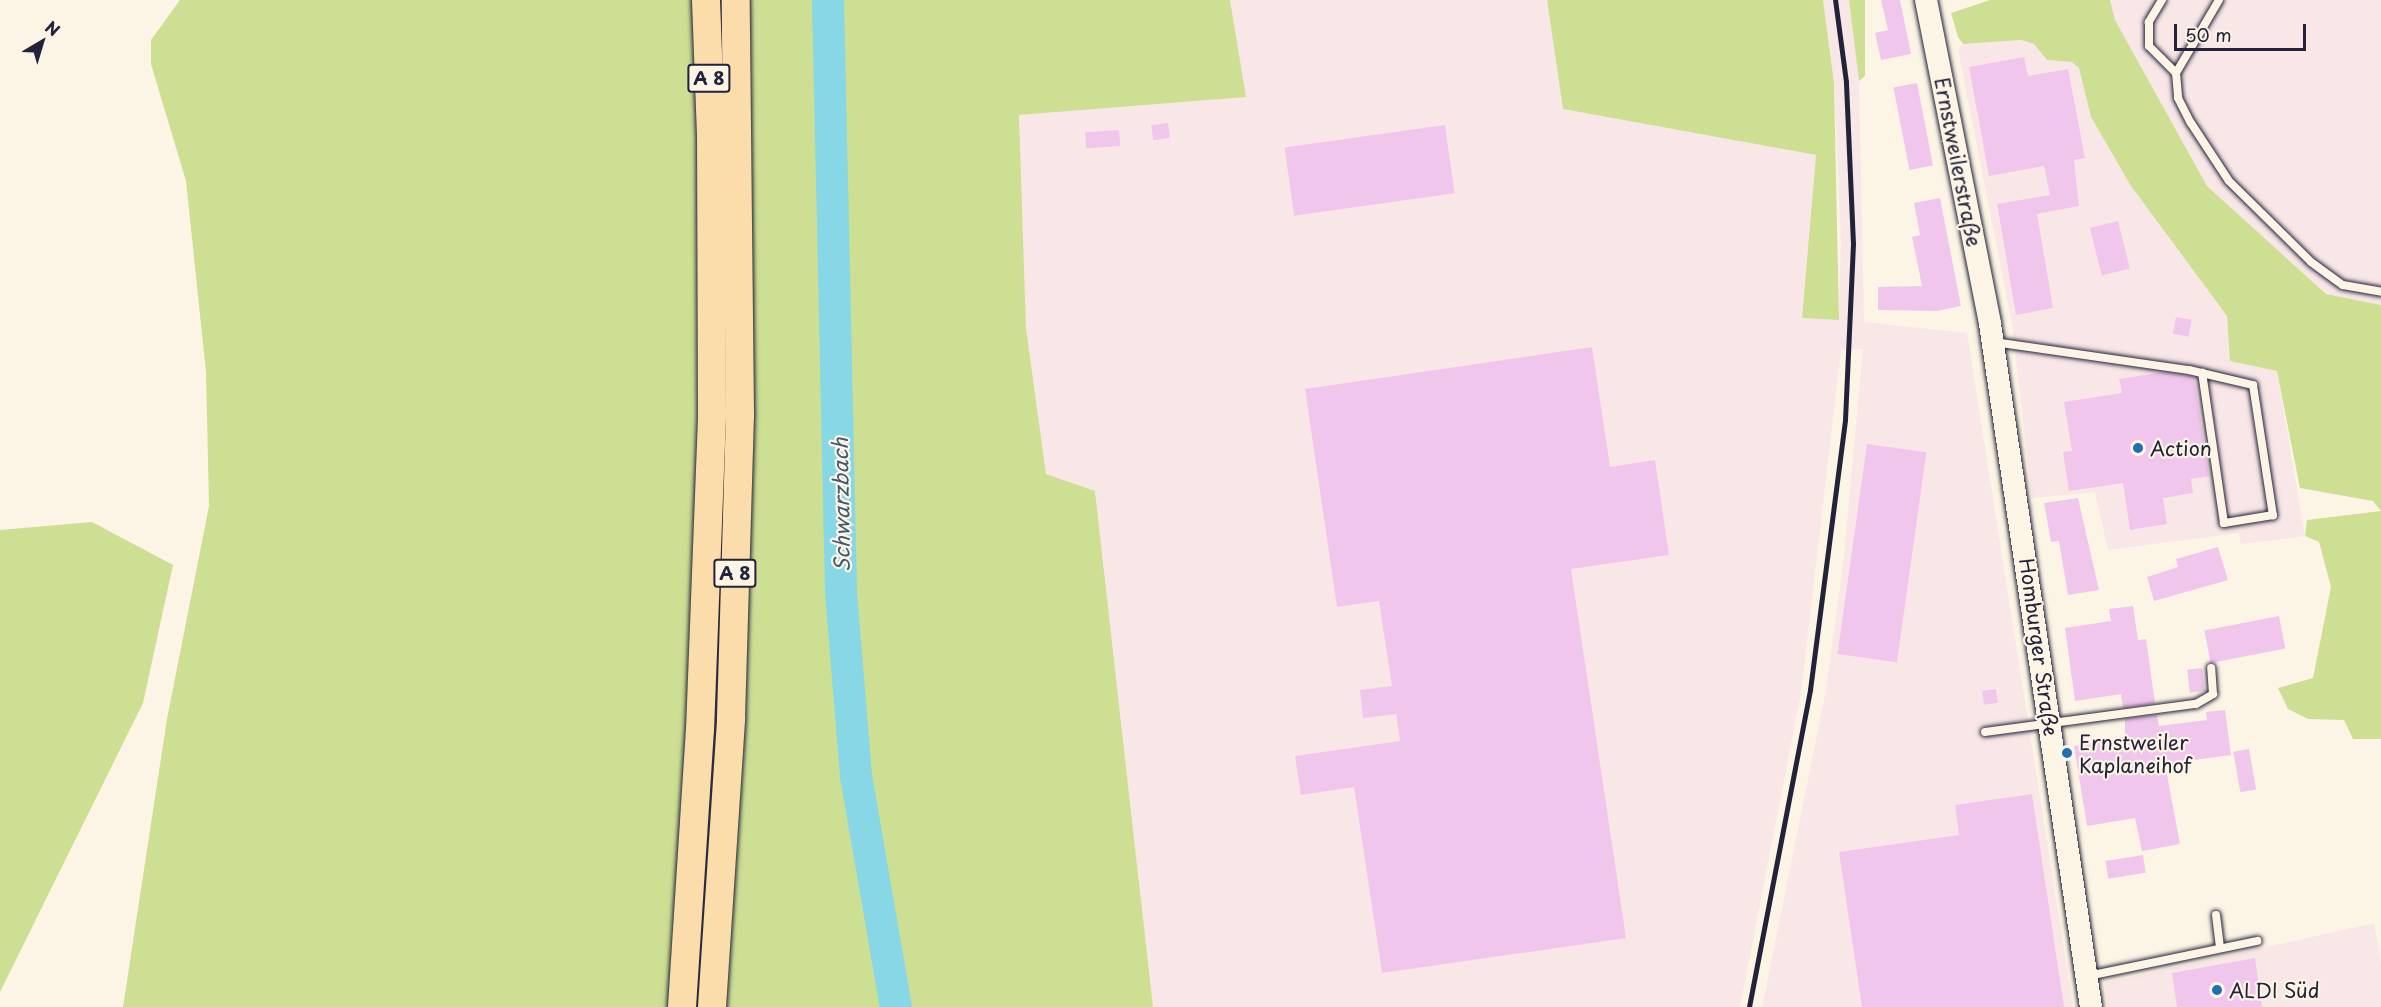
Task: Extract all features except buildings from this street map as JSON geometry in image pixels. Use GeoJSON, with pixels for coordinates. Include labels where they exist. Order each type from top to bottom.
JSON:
{"type":"FeatureCollection","features":[{"type":"Feature","properties":{"kind":"highway","name":"A 8"},"geometry":{"type":"LineString","coordinates":[[682,1007],[700,730],[712,416],[711,136],[706,0]]}},
{"type":"Feature","properties":{"kind":"highway","name":"A 8"},"geometry":{"type":"LineString","coordinates":[[712,1007],[731,718],[740,415],[736,0]]}},
{"type":"Feature","properties":{"kind":"main road","name":"Ernstweilerstraße"},"geometry":{"type":"LineString","coordinates":[[1926,0],[1991,333]]}},
{"type":"Feature","properties":{"kind":"main road","name":"Homburger Straße"},"geometry":{"type":"LineString","coordinates":[[1991,333],[2091,1007]]}},
{"type":"Feature","properties":{"kind":"lane"},"geometry":{"type":"LineString","coordinates":[[2162,0],[2149,22],[2149,46],[2176,73]]}},
{"type":"Feature","properties":{"kind":"lane"},"geometry":{"type":"LineString","coordinates":[[2219,0],[2176,73],[2178,98],[2191,123],[2213,162],[2245,199],[2311,262],[2343,285],[2381,292]]}},
{"type":"Feature","properties":{"kind":"lane"},"geometry":{"type":"LineString","coordinates":[[1991,333],[2202,373],[2253,385],[2273,515],[2224,523],[2202,373]]}},
{"type":"Feature","properties":{"kind":"lane"},"geometry":{"type":"LineString","coordinates":[[1985,732],[2050,726],[2196,704],[2213,694],[2211,668]]}},
{"type":"Feature","properties":{"kind":"lane"},"geometry":{"type":"LineString","coordinates":[[2216,915],[2220,948]]}},
{"type":"Feature","properties":{"kind":"lane"},"geometry":{"type":"LineString","coordinates":[[2087,976],[2257,941]]}},
{"type":"Feature","properties":{"kind":"shaded area"},"geometry":{"type":"Polygon","coordinates":[[[1230,0],[1547,0],[1563,109],[1816,155],[1802,317],[1838,320],[1841,244],[1834,83],[1823,0],[1849,0],[1859,81],[1864,322],[1967,333],[2073,1007],[1762,1007],[1825,695],[1843,565],[1863,349],[1841,350],[1801,693],[1740,1007],[1153,1007],[1095,491],[1046,474],[1026,328],[1019,115],[1246,97],[1230,0]]]}},
{"type":"Feature","properties":{"kind":"shaded area"},"geometry":{"type":"Polygon","coordinates":[[[2110,0],[2381,0],[2381,305],[2326,294],[2207,186],[2115,20],[2110,0]]]}},
{"type":"Feature","properties":{"kind":"shaded area"},"geometry":{"type":"Polygon","coordinates":[[[2021,40],[2034,44],[2047,60],[2072,62],[2079,68],[2091,117],[2131,186],[2227,316],[2230,355],[2277,371],[2305,536],[2241,544],[2239,533],[2108,550],[2095,492],[2032,498],[2012,325],[1958,50],[1963,44],[2021,40]]]}},
{"type":"Feature","properties":{"kind":"shaded area"},"geometry":{"type":"Polygon","coordinates":[[[2374,923],[2381,963],[2381,1007],[2108,1007],[2105,983],[2374,923]]]}},
{"type":"Feature","properties":{"kind":"green space"},"geometry":{"type":"Polygon","coordinates":[[[180,0],[1230,0],[1246,97],[1019,115],[1026,328],[1046,474],[1095,491],[1153,1007],[123,1007],[167,719],[209,506],[206,372],[186,181],[151,64],[151,40],[180,0]]]}},
{"type":"Feature","properties":{"kind":"green space"},"geometry":{"type":"Polygon","coordinates":[[[1547,0],[1823,0],[1834,83],[1839,320],[1802,318],[1816,155],[1563,109],[1547,0]]]}},
{"type":"Feature","properties":{"kind":"green space"},"geometry":{"type":"Polygon","coordinates":[[[1849,0],[1865,0],[1865,76],[1859,81],[1849,0]]]}},
{"type":"Feature","properties":{"kind":"green space"},"geometry":{"type":"Polygon","coordinates":[[[1990,0],[2110,0],[2115,20],[2207,186],[2326,294],[2381,305],[2381,511],[2373,501],[2300,488],[2277,371],[2230,361],[2227,316],[2131,186],[2091,117],[2079,68],[2072,62],[2047,60],[2034,44],[2021,40],[1963,44],[1958,37],[1951,13],[1990,0]]]}},
{"type":"Feature","properties":{"kind":"green space"},"geometry":{"type":"Polygon","coordinates":[[[2381,511],[2381,739],[2353,739],[2344,720],[2308,719],[2288,709],[2278,688],[2313,678],[2331,587],[2319,542],[2305,536],[2307,520],[2381,511]]]}},
{"type":"Feature","properties":{"kind":"green space"},"geometry":{"type":"Polygon","coordinates":[[[92,522],[173,565],[143,703],[0,992],[0,530],[92,522]]]}},
{"type":"Feature","properties":{"kind":"waterway","name":"Schwarzbach"},"geometry":{"type":"LineString","coordinates":[[828,0],[841,593],[856,776],[896,1007]]}},
{"type":"Feature","properties":{"kind":"railway"},"geometry":{"type":"LineString","coordinates":[[1749,1007],[1810,690],[1845,420],[1853,244],[1846,82],[1835,0]]}},
{"type":"Feature","properties":{"kind":"place","name":"Action"},"geometry":{"type":"Point","coordinates":[2138,448]}},
{"type":"Feature","properties":{"kind":"place","name":"Ernstweiler Kaplaneihof"},"geometry":{"type":"Point","coordinates":[2067,753]}},
{"type":"Feature","properties":{"kind":"place","name":"ALDI Süd"},"geometry":{"type":"Point","coordinates":[2217,990]}}]}
